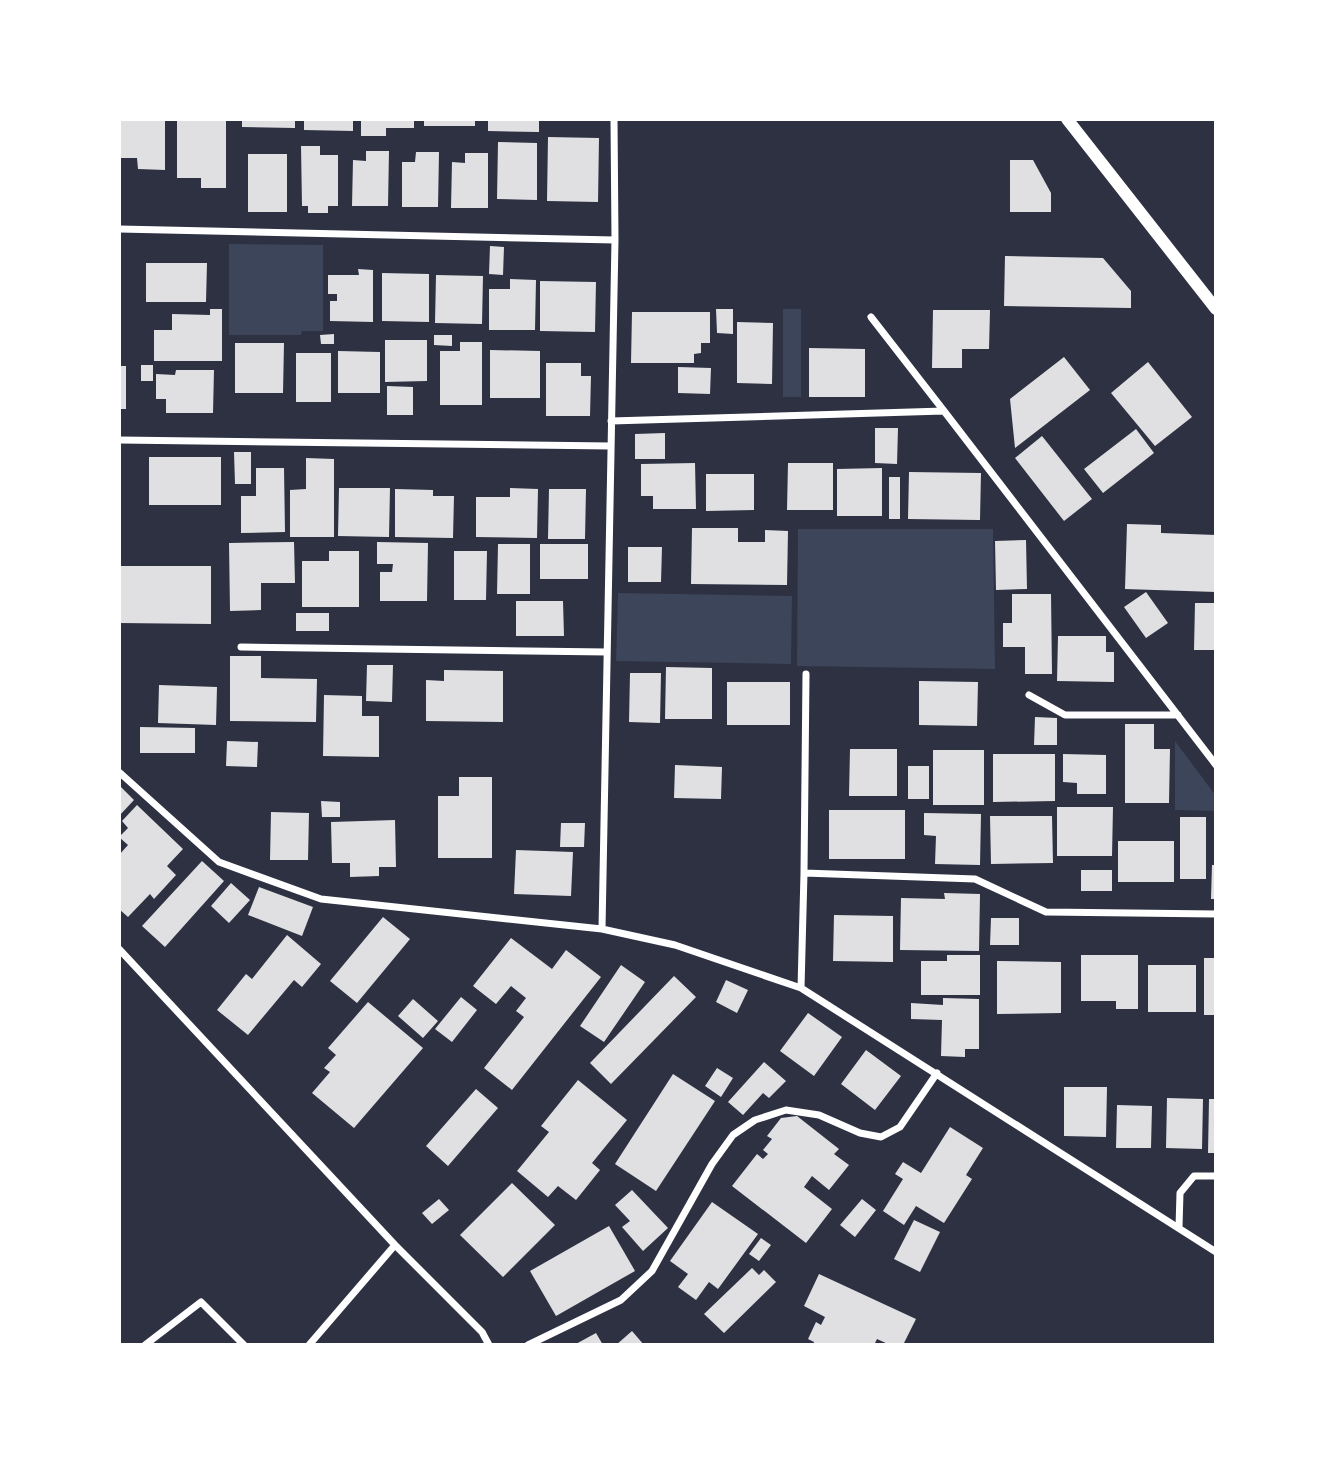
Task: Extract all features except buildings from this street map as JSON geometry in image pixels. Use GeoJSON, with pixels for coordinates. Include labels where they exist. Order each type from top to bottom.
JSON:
{"type":"FeatureCollection","features":[{"type":"Feature","properties":{"kind":"street"},"geometry":{"type":"LineString","coordinates":[[602,929],[615,240],[614,119]]}},
{"type":"Feature","properties":{"kind":"street"},"geometry":{"type":"LineString","coordinates":[[1067,119],[1216,309]]}},
{"type":"Feature","properties":{"kind":"street"},"geometry":{"type":"LineString","coordinates":[[119,229],[615,240]]}},
{"type":"Feature","properties":{"kind":"street"},"geometry":{"type":"LineString","coordinates":[[871,317],[1216,765]]}},
{"type":"Feature","properties":{"kind":"street"},"geometry":{"type":"LineString","coordinates":[[611,421],[944,411]]}},
{"type":"Feature","properties":{"kind":"street"},"geometry":{"type":"LineString","coordinates":[[119,440],[611,446]]}},
{"type":"Feature","properties":{"kind":"street"},"geometry":{"type":"LineString","coordinates":[[241,647],[607,652]]}},
{"type":"Feature","properties":{"kind":"street"},"geometry":{"type":"LineString","coordinates":[[801,988],[806,674]]}},
{"type":"Feature","properties":{"kind":"street"},"geometry":{"type":"LineString","coordinates":[[1029,695],[1065,715],[1178,715]]}},
{"type":"Feature","properties":{"kind":"street"},"geometry":{"type":"LineString","coordinates":[[119,772],[219,862],[321,899],[602,929],[675,945],[801,988],[1216,1252]]}},
{"type":"Feature","properties":{"kind":"street"},"geometry":{"type":"LineString","coordinates":[[804,873],[975,879],[1046,912],[1216,914]]}},
{"type":"Feature","properties":{"kind":"street"},"geometry":{"type":"LineString","coordinates":[[119,949],[395,1245],[473,1322],[489,1345]]}},
{"type":"Feature","properties":{"kind":"street"},"geometry":{"type":"LineString","coordinates":[[528,1345],[621,1300],[652,1271],[712,1164],[733,1135],[755,1120],[786,1110],[819,1115],[860,1133],[881,1137],[900,1127],[937,1073]]}},
{"type":"Feature","properties":{"kind":"street"},"geometry":{"type":"LineString","coordinates":[[1179,1227],[1180,1193],[1194,1176],[1216,1176]]}},
{"type":"Feature","properties":{"kind":"street"},"geometry":{"type":"LineString","coordinates":[[309,1345],[395,1245]]}},
{"type":"Feature","properties":{"kind":"street"},"geometry":{"type":"LineString","coordinates":[[145,1345],[201,1302],[244,1345]]}},
{"type":"Feature","properties":{"kind":"shaded area"},"geometry":{"type":"Polygon","coordinates":[[[229,244],[323,245],[323,331],[302,331],[301,335],[229,335],[229,244]]]}},
{"type":"Feature","properties":{"kind":"shaded area"},"geometry":{"type":"Polygon","coordinates":[[[783,309],[801,309],[801,397],[783,397],[783,309]]]}},
{"type":"Feature","properties":{"kind":"shaded area"},"geometry":{"type":"Polygon","coordinates":[[[798,529],[993,529],[995,669],[797,666],[798,529]]]}},
{"type":"Feature","properties":{"kind":"shaded area"},"geometry":{"type":"Polygon","coordinates":[[[618,593],[792,596],[791,664],[616,661],[618,593]]]}},
{"type":"Feature","properties":{"kind":"shaded area"},"geometry":{"type":"Polygon","coordinates":[[[1175,741],[1216,796],[1216,811],[1175,810],[1175,741]]]}}]}
